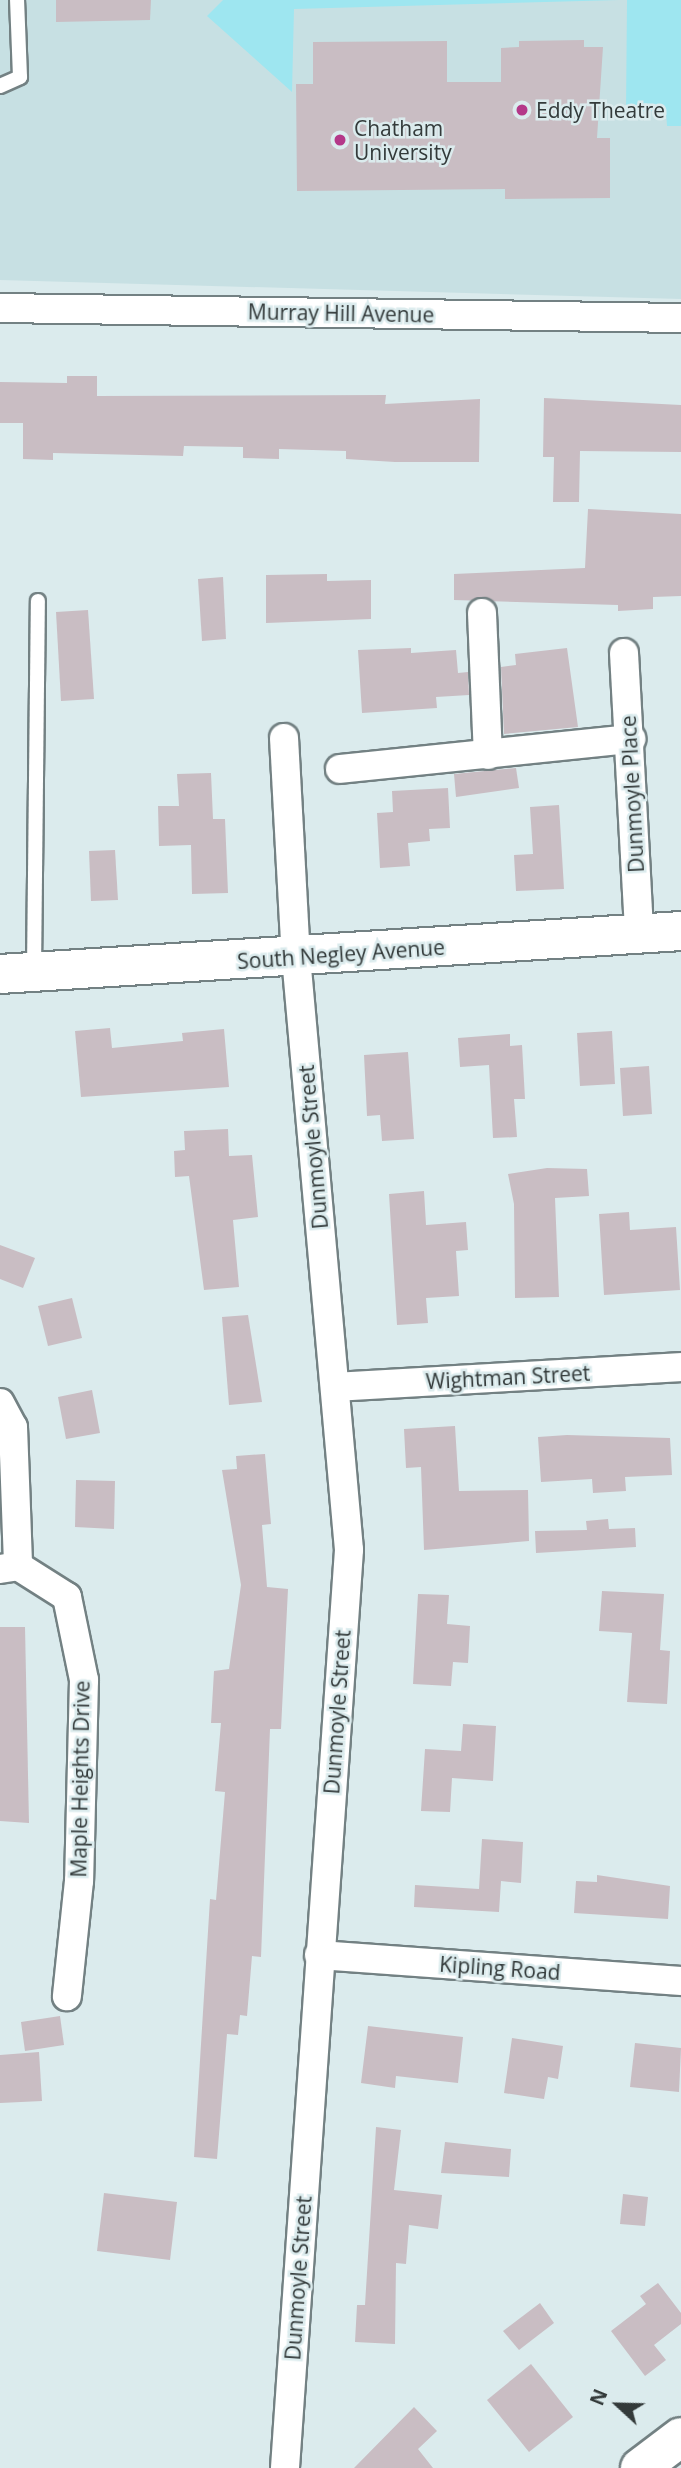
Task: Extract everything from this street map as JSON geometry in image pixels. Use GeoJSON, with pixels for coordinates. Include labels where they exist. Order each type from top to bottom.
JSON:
{"type":"FeatureCollection","features":[{"type":"Feature","properties":{"kind":"street","name":"Murray Hill Avenue"},"geometry":{"type":"LineString","coordinates":[[0,308],[681,318]]}},
{"type":"Feature","properties":{"kind":"street"},"geometry":{"type":"LineString","coordinates":[[482,613],[488,755]]}},
{"type":"Feature","properties":{"kind":"street","name":"Dunmoyle Place"},"geometry":{"type":"LineString","coordinates":[[624,653],[631,739],[639,934]]}},
{"type":"Feature","properties":{"kind":"street","name":"Dunmoyle Street"},"geometry":{"type":"LineString","coordinates":[[284,738],[296,957],[349,1550],[285,2468]]}},
{"type":"Feature","properties":{"kind":"street"},"geometry":{"type":"LineString","coordinates":[[340,769],[631,739]]}},
{"type":"Feature","properties":{"kind":"street","name":"South Negley Avenue"},"geometry":{"type":"LineString","coordinates":[[17,973],[681,931]]}},
{"type":"Feature","properties":{"kind":"street","name":"Wightman Street"},"geometry":{"type":"LineString","coordinates":[[335,1387],[681,1367]]}},
{"type":"Feature","properties":{"kind":"street"},"geometry":{"type":"LineString","coordinates":[[0,1403],[13,1427],[9,1568]]}},
{"type":"Feature","properties":{"kind":"street","name":"Maple Heights Drive"},"geometry":{"type":"LineString","coordinates":[[9,1568],[67,1597],[84,1680],[79,1881],[67,1996]]}},
{"type":"Feature","properties":{"kind":"street","name":"Kipling Road"},"geometry":{"type":"LineString","coordinates":[[319,1955],[681,1981]]}},
{"type":"Feature","properties":{"kind":"street"},"geometry":{"type":"LineString","coordinates":[[640,2468],[681,2437]]}},
{"type":"Feature","properties":{"kind":"lane"},"geometry":{"type":"LineString","coordinates":[[0,86],[20,76],[17,0]]}},
{"type":"Feature","properties":{"kind":"lane"},"geometry":{"type":"LineString","coordinates":[[17,973],[38,601]]}},
{"type":"Feature","properties":{"kind":"shaded area","name":"Chatham University"},"geometry":{"type":"Polygon","coordinates":[[[0,0],[681,0],[681,299],[0,280],[0,0]]]}},
{"type":"Feature","properties":{"kind":"shaded area"},"geometry":{"type":"Polygon","coordinates":[[[223,0],[619,0],[294,9],[292,92],[207,16],[223,0]]]}},
{"type":"Feature","properties":{"kind":"shaded area"},"geometry":{"type":"Polygon","coordinates":[[[627,0],[681,0],[681,126],[667,126],[666,111],[626,111],[627,0]]]}},
{"type":"Feature","properties":{"kind":"building"},"geometry":{"type":"Polygon","coordinates":[[[56,0],[151,0],[150,20],[56,22],[56,0]]]}},
{"type":"Feature","properties":{"kind":"building"},"geometry":{"type":"Polygon","coordinates":[[[584,40],[584,47],[603,47],[597,138],[610,138],[610,198],[505,199],[505,189],[297,191],[296,84],[313,84],[313,42],[447,41],[447,82],[501,82],[501,48],[519,47],[519,41],[584,40]]]}},
{"type":"Feature","properties":{"kind":"building"},"geometry":{"type":"Polygon","coordinates":[[[67,376],[97,376],[97,396],[386,395],[385,404],[480,399],[479,462],[346,459],[346,451],[279,449],[279,459],[243,458],[243,447],[184,446],[183,456],[53,453],[53,460],[23,459],[23,423],[0,423],[0,382],[67,383],[67,376]]]}},
{"type":"Feature","properties":{"kind":"building"},"geometry":{"type":"Polygon","coordinates":[[[544,398],[681,405],[681,452],[580,451],[579,502],[553,502],[554,457],[543,457],[544,398]]]}},
{"type":"Feature","properties":{"kind":"building"},"geometry":{"type":"Polygon","coordinates":[[[588,509],[681,514],[681,596],[653,597],[653,609],[618,611],[618,605],[454,600],[454,574],[585,568],[588,509]]]}},
{"type":"Feature","properties":{"kind":"building"},"geometry":{"type":"Polygon","coordinates":[[[327,574],[327,581],[371,580],[371,619],[266,623],[266,575],[327,574]]]}},
{"type":"Feature","properties":{"kind":"building"},"geometry":{"type":"Polygon","coordinates":[[[223,577],[226,639],[202,641],[198,579],[223,577]]]}},
{"type":"Feature","properties":{"kind":"building"},"geometry":{"type":"Polygon","coordinates":[[[88,610],[94,699],[61,701],[56,612],[88,610]]]}},
{"type":"Feature","properties":{"kind":"building"},"geometry":{"type":"Polygon","coordinates":[[[411,648],[411,653],[456,650],[458,673],[468,672],[469,695],[436,697],[437,708],[362,713],[358,650],[411,648]]]}},
{"type":"Feature","properties":{"kind":"building"},"geometry":{"type":"Polygon","coordinates":[[[567,648],[578,727],[504,734],[501,667],[516,665],[515,654],[567,648]]]}},
{"type":"Feature","properties":{"kind":"building"},"geometry":{"type":"Polygon","coordinates":[[[516,768],[519,788],[456,797],[454,774],[516,768]]]}},
{"type":"Feature","properties":{"kind":"building"},"geometry":{"type":"Polygon","coordinates":[[[211,773],[213,819],[225,819],[228,893],[192,894],[191,845],[159,846],[158,806],[179,806],[177,774],[211,773]]]}},
{"type":"Feature","properties":{"kind":"building"},"geometry":{"type":"Polygon","coordinates":[[[448,788],[450,828],[429,829],[430,841],[408,843],[410,866],[380,868],[377,813],[393,812],[392,791],[448,788]]]}},
{"type":"Feature","properties":{"kind":"building"},"geometry":{"type":"Polygon","coordinates":[[[559,805],[564,889],[516,891],[514,855],[533,854],[530,807],[559,805]]]}},
{"type":"Feature","properties":{"kind":"building"},"geometry":{"type":"Polygon","coordinates":[[[115,850],[118,900],[91,901],[89,851],[115,850]]]}},
{"type":"Feature","properties":{"kind":"building"},"geometry":{"type":"Polygon","coordinates":[[[110,1028],[112,1048],[183,1041],[182,1033],[224,1029],[229,1087],[81,1097],[75,1031],[110,1028]]]}},
{"type":"Feature","properties":{"kind":"building"},"geometry":{"type":"Polygon","coordinates":[[[612,1031],[615,1084],[580,1086],[577,1033],[612,1031]]]}},
{"type":"Feature","properties":{"kind":"building"},"geometry":{"type":"Polygon","coordinates":[[[510,1034],[510,1046],[522,1045],[525,1099],[514,1099],[517,1137],[493,1138],[489,1065],[460,1067],[458,1038],[510,1034]]]}},
{"type":"Feature","properties":{"kind":"building"},"geometry":{"type":"Polygon","coordinates":[[[408,1052],[414,1139],[382,1141],[380,1115],[367,1116],[364,1055],[408,1052]]]}},
{"type":"Feature","properties":{"kind":"building"},"geometry":{"type":"Polygon","coordinates":[[[649,1066],[652,1114],[623,1116],[620,1068],[649,1066]]]}},
{"type":"Feature","properties":{"kind":"building"},"geometry":{"type":"Polygon","coordinates":[[[228,1129],[229,1156],[252,1155],[258,1217],[233,1220],[239,1287],[204,1290],[189,1176],[175,1177],[174,1151],[185,1150],[184,1131],[228,1129]]]}},
{"type":"Feature","properties":{"kind":"building"},"geometry":{"type":"Polygon","coordinates":[[[547,1168],[587,1169],[589,1196],[555,1198],[559,1297],[515,1298],[514,1204],[508,1174],[547,1168]]]}},
{"type":"Feature","properties":{"kind":"building"},"geometry":{"type":"Polygon","coordinates":[[[424,1191],[426,1225],[466,1222],[468,1250],[456,1251],[459,1296],[426,1298],[428,1323],[397,1325],[389,1194],[424,1191]]]}},
{"type":"Feature","properties":{"kind":"building"},"geometry":{"type":"Polygon","coordinates":[[[629,1212],[630,1230],[676,1227],[680,1290],[604,1295],[599,1214],[629,1212]]]}},
{"type":"Feature","properties":{"kind":"building"},"geometry":{"type":"Polygon","coordinates":[[[0,1245],[35,1258],[23,1288],[0,1279],[0,1245]]]}},
{"type":"Feature","properties":{"kind":"building"},"geometry":{"type":"Polygon","coordinates":[[[72,1298],[82,1338],[48,1346],[38,1306],[72,1298]]]}},
{"type":"Feature","properties":{"kind":"building"},"geometry":{"type":"Polygon","coordinates":[[[248,1315],[262,1402],[229,1405],[222,1317],[248,1315]]]}},
{"type":"Feature","properties":{"kind":"building"},"geometry":{"type":"Polygon","coordinates":[[[92,1390],[100,1433],[66,1439],[58,1397],[92,1390]]]}},
{"type":"Feature","properties":{"kind":"building"},"geometry":{"type":"Polygon","coordinates":[[[455,1426],[459,1491],[528,1490],[529,1541],[424,1550],[421,1467],[406,1468],[404,1429],[455,1426]]]}},
{"type":"Feature","properties":{"kind":"building"},"geometry":{"type":"Polygon","coordinates":[[[567,1435],[670,1438],[672,1475],[625,1477],[626,1491],[593,1493],[592,1479],[541,1482],[538,1437],[567,1435]]]}},
{"type":"Feature","properties":{"kind":"building"},"geometry":{"type":"Polygon","coordinates":[[[265,1454],[271,1524],[262,1525],[267,1587],[288,1589],[281,1729],[270,1729],[261,1957],[252,1956],[247,2016],[240,2015],[238,2035],[227,2034],[217,2159],[194,2157],[210,1899],[216,1900],[225,1792],[215,1791],[221,1723],[211,1723],[214,1671],[229,1669],[241,1585],[222,1470],[237,1469],[236,1456],[265,1454]]]}},
{"type":"Feature","properties":{"kind":"building"},"geometry":{"type":"Polygon","coordinates":[[[76,1480],[115,1481],[114,1529],[75,1527],[76,1480]]]}},
{"type":"Feature","properties":{"kind":"building"},"geometry":{"type":"Polygon","coordinates":[[[608,1519],[609,1529],[635,1528],[636,1547],[536,1553],[535,1531],[587,1530],[586,1521],[608,1519]]]}},
{"type":"Feature","properties":{"kind":"building"},"geometry":{"type":"Polygon","coordinates":[[[602,1591],[664,1594],[660,1650],[670,1651],[667,1704],[627,1702],[632,1633],[599,1631],[602,1591]]]}},
{"type":"Feature","properties":{"kind":"building"},"geometry":{"type":"Polygon","coordinates":[[[418,1594],[449,1595],[447,1624],[470,1626],[468,1663],[453,1662],[451,1686],[413,1684],[418,1594]]]}},
{"type":"Feature","properties":{"kind":"building"},"geometry":{"type":"Polygon","coordinates":[[[0,1627],[25,1627],[29,1823],[0,1821],[0,1627]]]}},
{"type":"Feature","properties":{"kind":"building"},"geometry":{"type":"Polygon","coordinates":[[[463,1724],[496,1726],[493,1781],[452,1778],[450,1812],[421,1811],[425,1749],[461,1751],[463,1724]]]}},
{"type":"Feature","properties":{"kind":"building"},"geometry":{"type":"Polygon","coordinates":[[[482,1839],[523,1842],[521,1883],[501,1881],[499,1912],[414,1907],[415,1885],[479,1889],[482,1839]]]}},
{"type":"Feature","properties":{"kind":"building"},"geometry":{"type":"Polygon","coordinates":[[[597,1875],[670,1886],[668,1919],[574,1913],[576,1881],[597,1882],[597,1875]]]}},
{"type":"Feature","properties":{"kind":"building"},"geometry":{"type":"Polygon","coordinates":[[[60,2016],[64,2045],[25,2051],[21,2022],[60,2016]]]}},
{"type":"Feature","properties":{"kind":"building"},"geometry":{"type":"Polygon","coordinates":[[[368,2026],[463,2037],[458,2083],[396,2076],[395,2088],[361,2083],[368,2026]]]}},
{"type":"Feature","properties":{"kind":"building"},"geometry":{"type":"Polygon","coordinates":[[[512,2038],[563,2046],[558,2079],[548,2077],[544,2099],[504,2093],[512,2038]]]}},
{"type":"Feature","properties":{"kind":"building"},"geometry":{"type":"Polygon","coordinates":[[[635,2043],[681,2048],[679,2092],[630,2087],[635,2043]]]}},
{"type":"Feature","properties":{"kind":"building"},"geometry":{"type":"Polygon","coordinates":[[[39,2052],[42,2101],[0,2103],[0,2055],[39,2052]]]}},
{"type":"Feature","properties":{"kind":"building"},"geometry":{"type":"Polygon","coordinates":[[[376,2127],[401,2130],[394,2190],[442,2195],[438,2229],[409,2225],[406,2264],[396,2263],[395,2344],[355,2342],[357,2305],[365,2305],[376,2127]]]}},
{"type":"Feature","properties":{"kind":"building"},"geometry":{"type":"Polygon","coordinates":[[[445,2142],[511,2149],[509,2177],[441,2173],[445,2142]]]}},
{"type":"Feature","properties":{"kind":"building"},"geometry":{"type":"Polygon","coordinates":[[[104,2193],[177,2202],[170,2260],[97,2251],[104,2193]]]}},
{"type":"Feature","properties":{"kind":"building"},"geometry":{"type":"Polygon","coordinates":[[[623,2194],[648,2197],[645,2226],[620,2224],[623,2194]]]}},
{"type":"Feature","properties":{"kind":"building"},"geometry":{"type":"Polygon","coordinates":[[[658,2283],[681,2313],[681,2324],[654,2345],[666,2360],[645,2376],[611,2331],[646,2304],[640,2296],[658,2283]]]}},
{"type":"Feature","properties":{"kind":"building"},"geometry":{"type":"Polygon","coordinates":[[[540,2303],[554,2323],[519,2350],[503,2331],[540,2303]]]}},
{"type":"Feature","properties":{"kind":"building"},"geometry":{"type":"Polygon","coordinates":[[[531,2364],[573,2417],[529,2452],[487,2400],[531,2364]]]}},
{"type":"Feature","properties":{"kind":"building"},"geometry":{"type":"Polygon","coordinates":[[[414,2407],[437,2431],[418,2449],[433,2468],[354,2468],[414,2407]]]}},
{"type":"Feature","properties":{"kind":"place","name":"Eddy Theatre"},"geometry":{"type":"Point","coordinates":[522,110]}},
{"type":"Feature","properties":{"kind":"place","name":"Chatham University"},"geometry":{"type":"Point","coordinates":[340,140]}}]}
